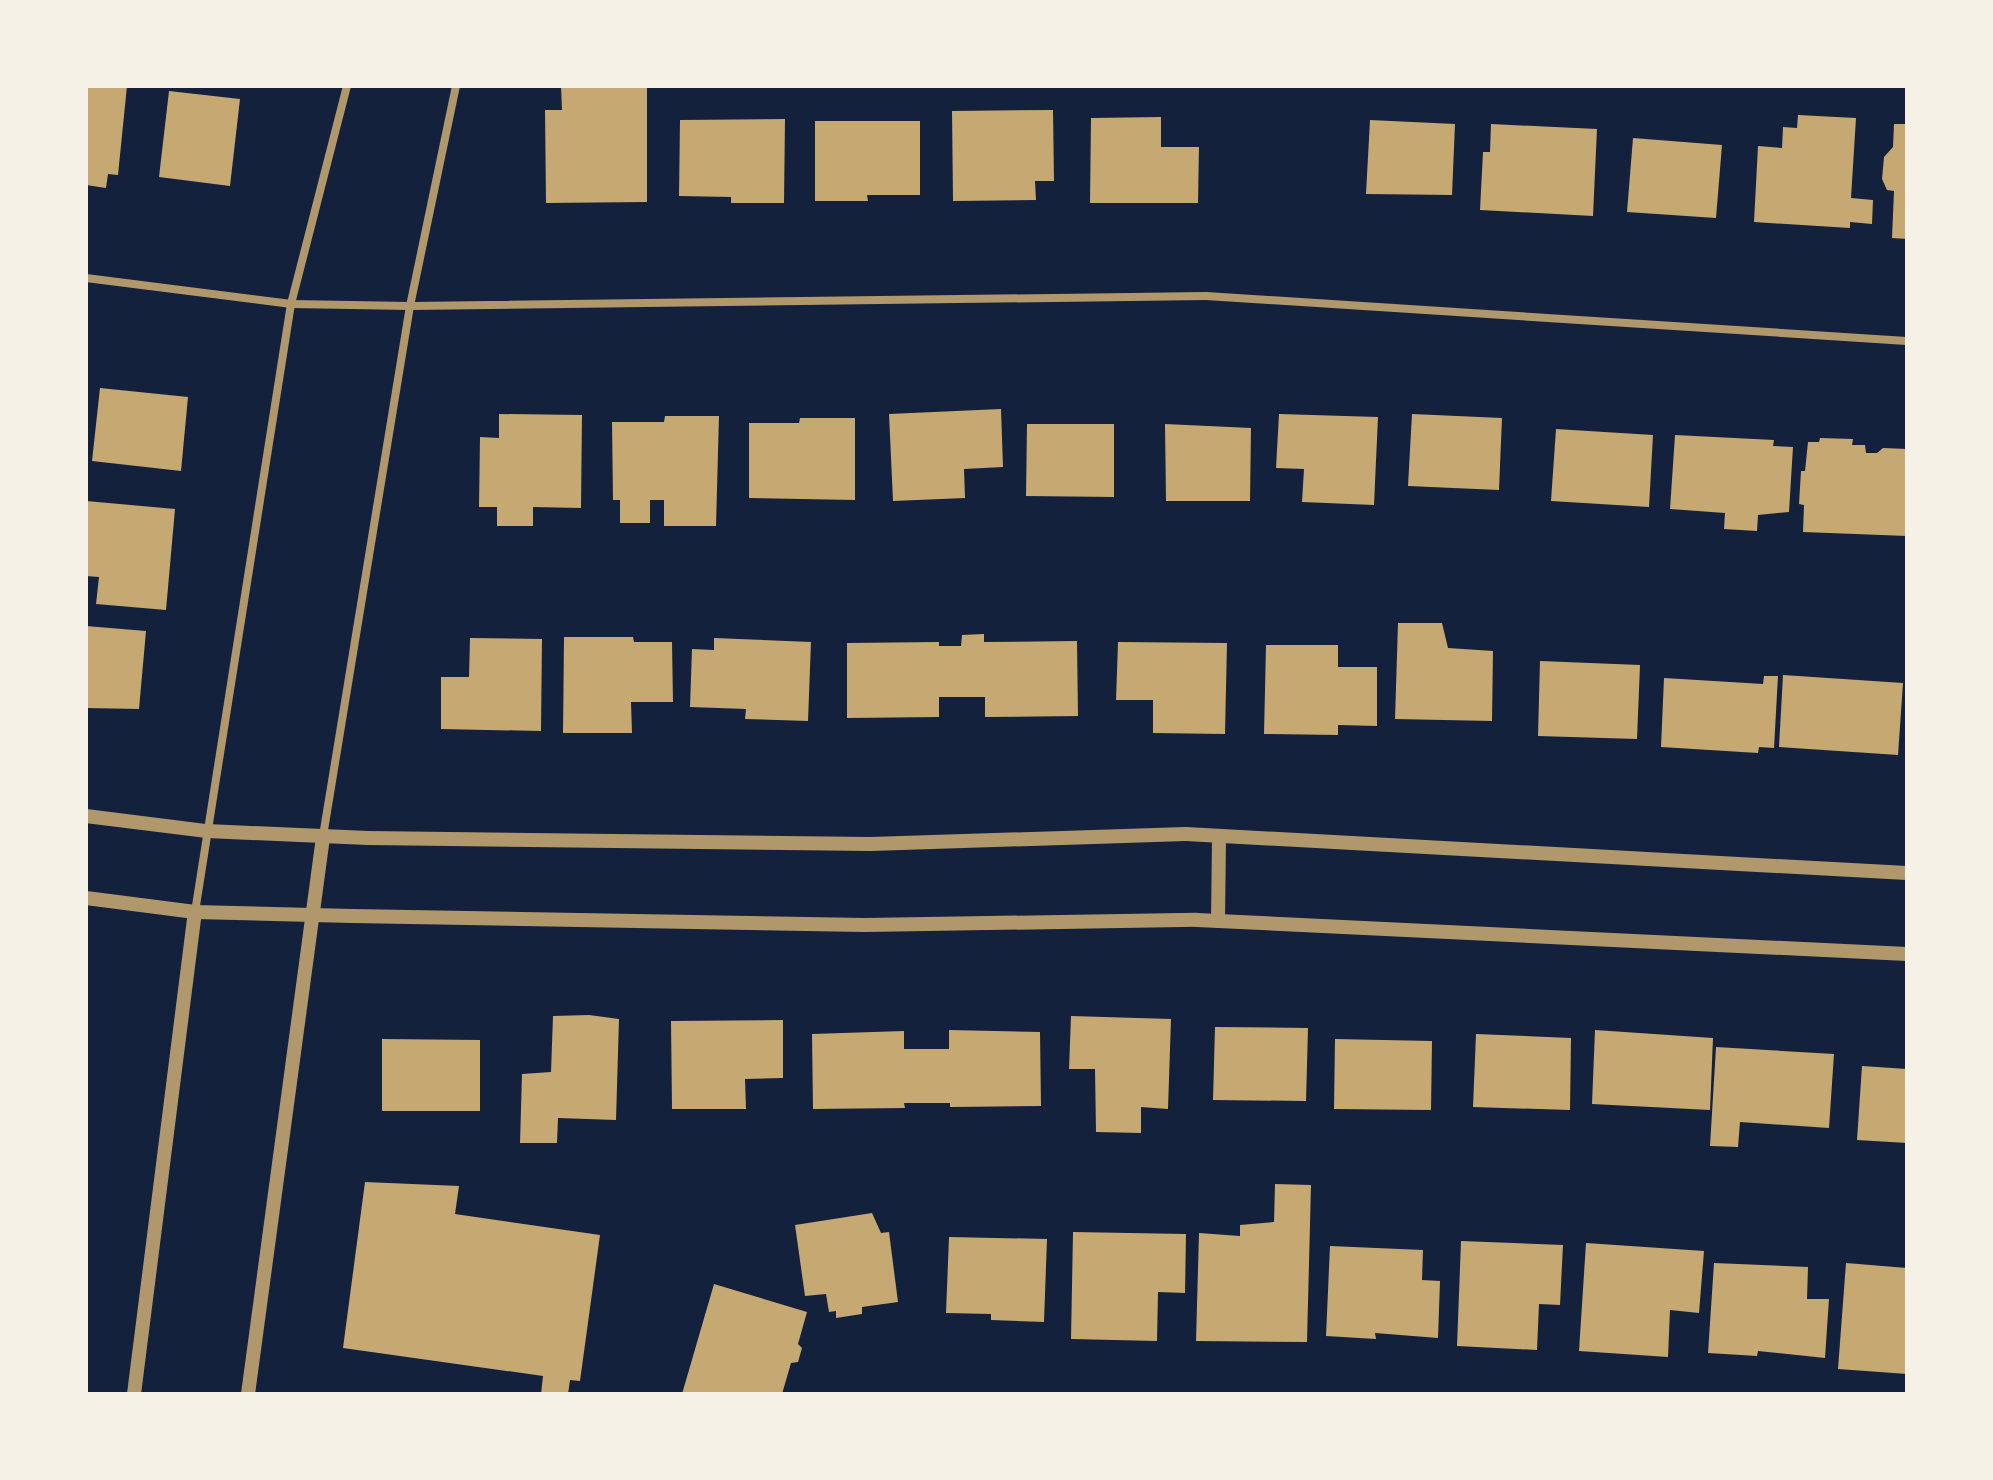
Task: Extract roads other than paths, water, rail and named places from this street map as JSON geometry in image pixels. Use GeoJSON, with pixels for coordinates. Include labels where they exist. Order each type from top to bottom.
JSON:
{"type":"FeatureCollection","features":[{"type":"Feature","properties":{"kind":"street"},"geometry":{"type":"LineString","coordinates":[[134,1394],[195,912],[291,304],[347,86]]}},
{"type":"Feature","properties":{"kind":"street"},"geometry":{"type":"LineString","coordinates":[[248,1394],[310,915],[410,306],[456,86]]}},
{"type":"Feature","properties":{"kind":"street"},"geometry":{"type":"LineString","coordinates":[[86,278],[291,304],[410,306],[1206,296],[1907,341]]}},
{"type":"Feature","properties":{"kind":"street"},"geometry":{"type":"LineString","coordinates":[[86,816],[207,831],[323,837],[870,844],[1186,834],[1907,873]]}},
{"type":"Feature","properties":{"kind":"street"},"geometry":{"type":"LineString","coordinates":[[1218,921],[1219,836]]}},
{"type":"Feature","properties":{"kind":"street"},"geometry":{"type":"LineString","coordinates":[[86,898],[195,912],[310,915],[865,925],[1218,921],[1907,954]]}}]}
